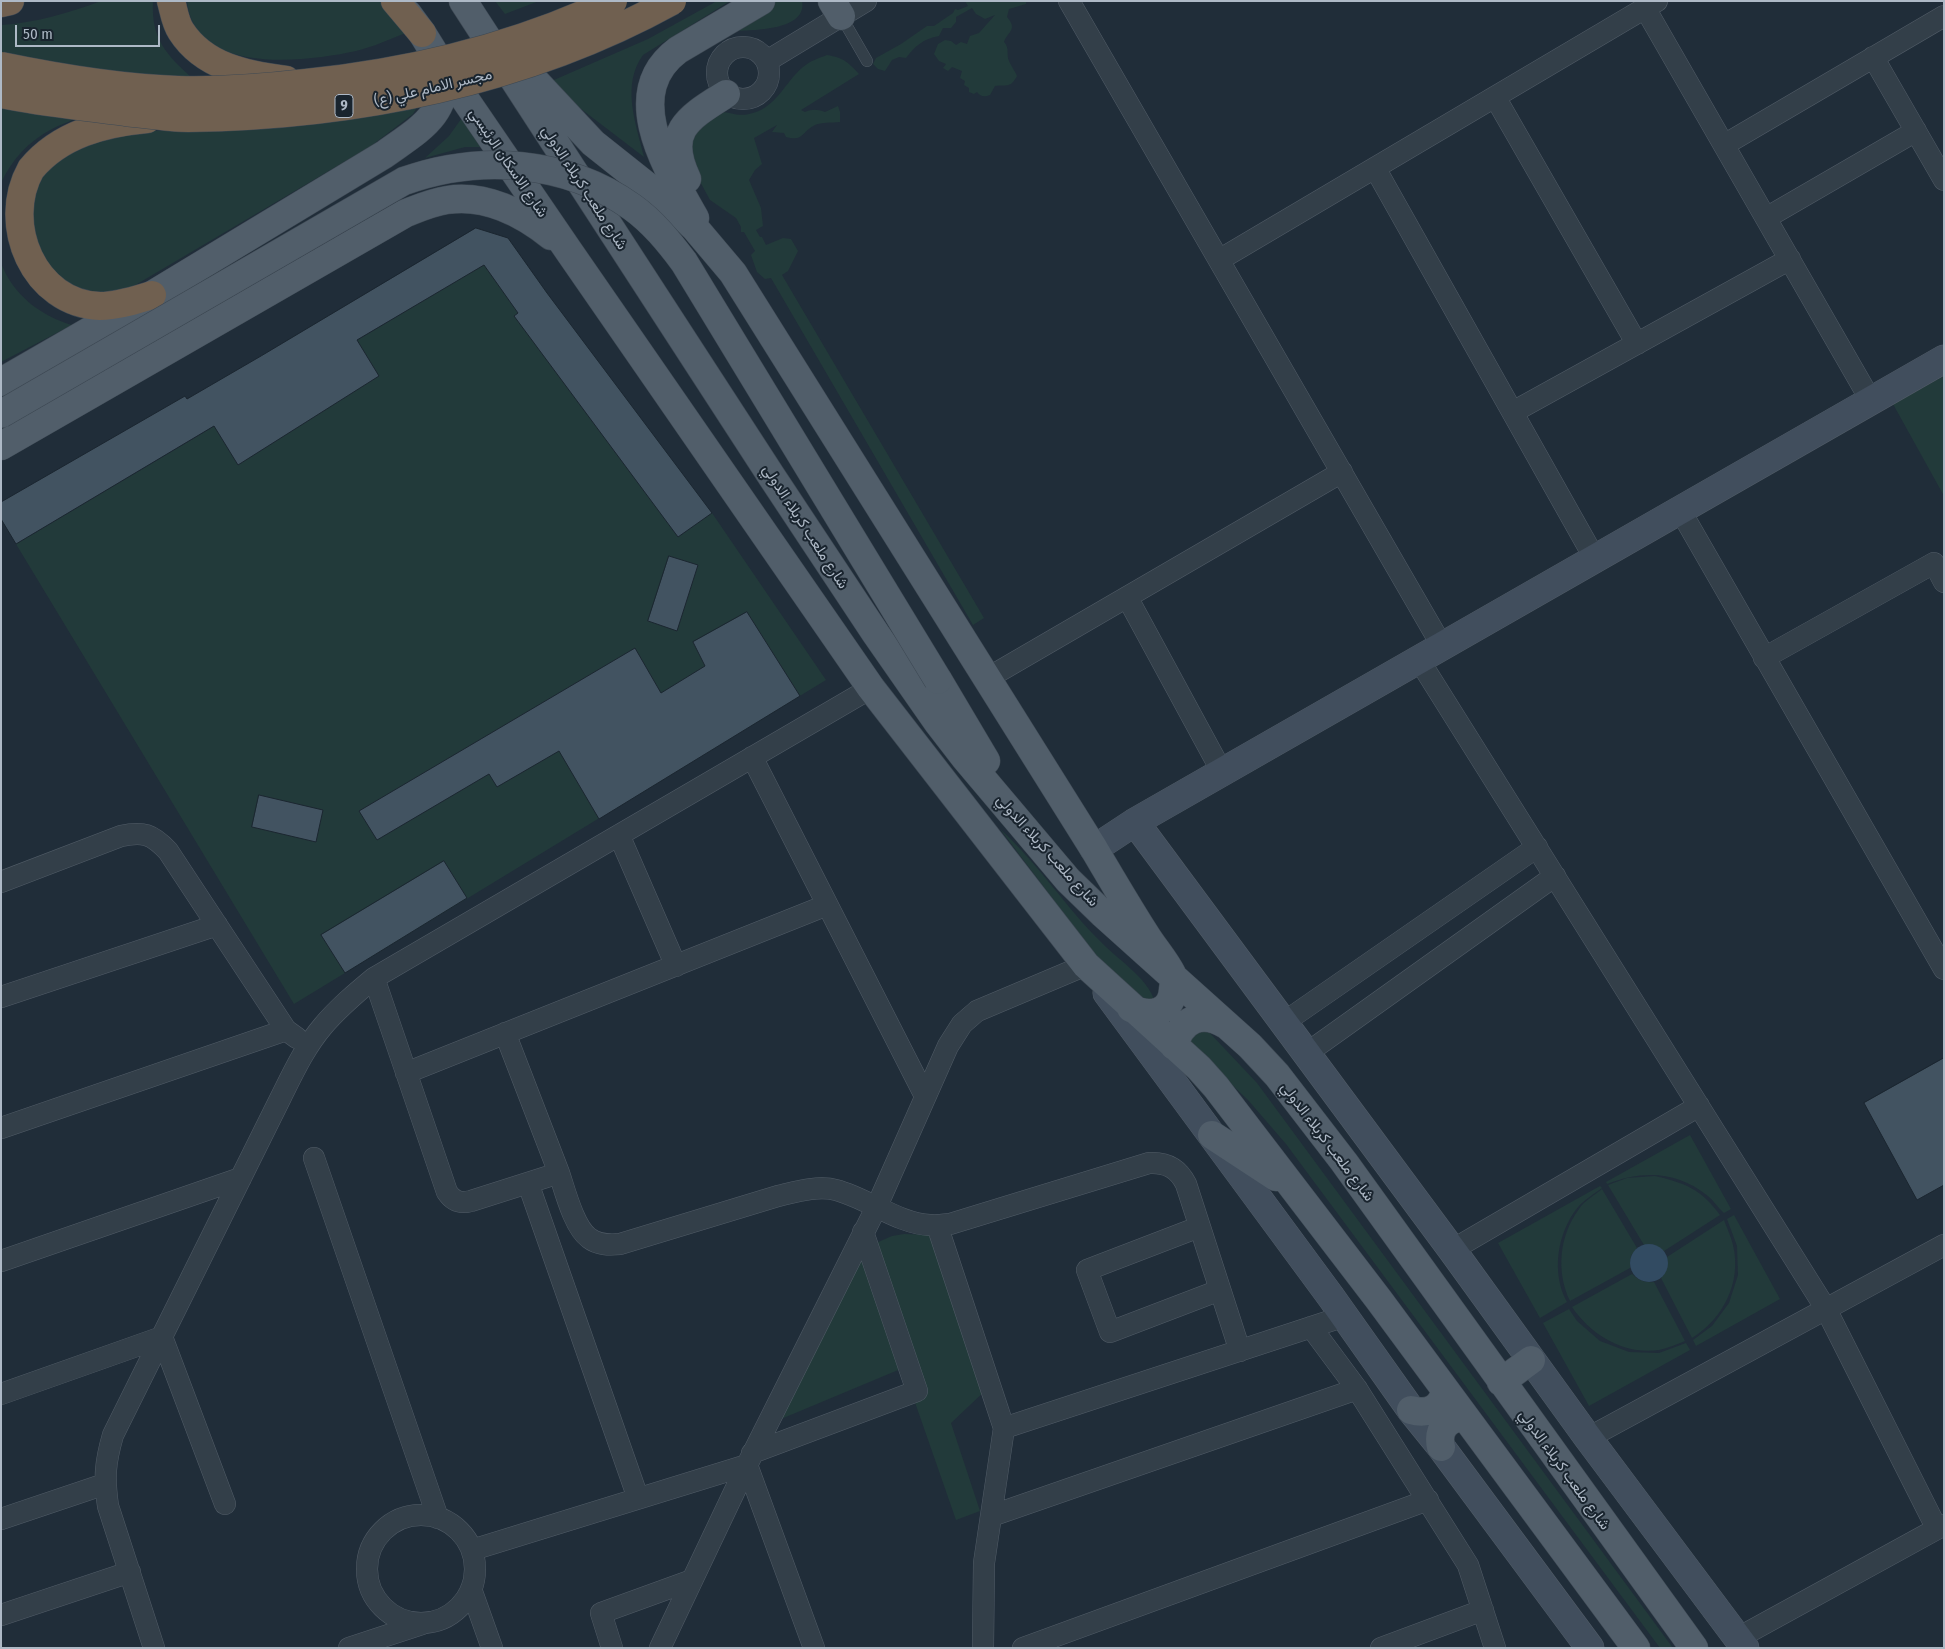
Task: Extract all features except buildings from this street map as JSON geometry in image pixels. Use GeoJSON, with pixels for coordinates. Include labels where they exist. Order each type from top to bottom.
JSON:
{"type":"FeatureCollection","features":[{"type":"Feature","properties":{"kind":"highway"},"geometry":{"type":"LineString","coordinates":[[1,3],[10,1]]}},
{"type":"Feature","properties":{"kind":"highway"},"geometry":{"type":"LineString","coordinates":[[171,1],[180,30],[195,47],[214,61],[251,75],[312,83]]}},
{"type":"Feature","properties":{"kind":"highway"},"geometry":{"type":"LineString","coordinates":[[397,1],[422,33]]}},
{"type":"Feature","properties":{"kind":"highway","name":"مجسر الامام علي (ع)"},"geometry":{"type":"LineString","coordinates":[[1,66],[82,81],[149,88],[210,90],[265,88],[403,70],[455,58],[498,46],[548,28],[613,1]]}},
{"type":"Feature","properties":{"kind":"highway","name":"مجسر الامام علي (ع)"},"geometry":{"type":"LineString","coordinates":[[1,94],[44,102],[164,117],[188,118],[306,111],[388,99],[438,89],[502,72],[556,54],[625,26],[672,1]]}},
{"type":"Feature","properties":{"kind":"highway"},"geometry":{"type":"LineString","coordinates":[[152,295],[115,305],[88,305],[58,294],[44,283],[31,268],[19,244],[15,218],[19,193],[31,170],[46,154],[66,140],[104,126],[164,117]]}},
{"type":"Feature","properties":{"kind":"main road"},"geometry":{"type":"LineString","coordinates":[[708,241],[669,172],[658,146],[652,125],[651,103],[653,82],[659,69],[673,54],[762,1]]}},
{"type":"Feature","properties":{"kind":"main road"},"geometry":{"type":"LineString","coordinates":[[464,2],[568,118],[593,143],[671,205],[708,241],[733,273],[1094,849],[1145,935],[1173,975],[1173,996],[1168,1005],[1160,1011],[1150,1014],[1140,1013],[1131,1008]]}},
{"type":"Feature","properties":{"kind":"main road","name":"شارع ملعب كربلاء الدولي"},"geometry":{"type":"LineString","coordinates":[[464,2],[772,478],[938,723],[965,758],[1068,880],[1103,914],[1250,1046],[1277,1075],[1344,1162],[1500,1382],[1694,1648]]}},
{"type":"Feature","properties":{"kind":"main road","name":"شارع الاسكان الرئيسي"},"geometry":{"type":"LineString","coordinates":[[422,33],[443,67],[568,250]]}},
{"type":"Feature","properties":{"kind":"main road"},"geometry":{"type":"LineString","coordinates":[[1,382],[152,295],[385,154],[429,122],[436,112],[443,96],[445,78],[443,67]]}},
{"type":"Feature","properties":{"kind":"main road"},"geometry":{"type":"LineString","coordinates":[[726,94],[701,110],[684,126],[678,139],[677,149],[681,165],[733,273]]}},
{"type":"Feature","properties":{"kind":"main road"},"geometry":{"type":"LineString","coordinates":[[1,414],[404,181],[444,169],[488,164],[527,166],[566,176],[594,186],[632,207],[662,234],[684,262],[987,762],[1053,862]]}},
{"type":"Feature","properties":{"kind":"main road"},"geometry":{"type":"LineString","coordinates":[[340,181],[356,186],[367,198],[372,214],[363,237]]}},
{"type":"Feature","properties":{"kind":"main road"},"geometry":{"type":"LineString","coordinates":[[1,446],[406,213],[448,200],[467,200],[486,202],[523,216],[536,224],[568,250],[871,688],[1086,964],[1131,1008],[1199,1068],[1216,1087],[1379,1300],[1636,1648]]}},
{"type":"Feature","properties":{"kind":"main road"},"geometry":{"type":"LineString","coordinates":[[1174,1046],[1182,1028],[1198,1018],[1208,1017],[1226,1025]]}},
{"type":"Feature","properties":{"kind":"main road"},"geometry":{"type":"LineString","coordinates":[[1212,1135],[1294,1188]]}},
{"type":"Feature","properties":{"kind":"main road"},"geometry":{"type":"LineString","coordinates":[[1500,1382],[1531,1360]]}},
{"type":"Feature","properties":{"kind":"main road"},"geometry":{"type":"LineString","coordinates":[[1412,1410],[1431,1411],[1441,1403],[1445,1391]]}},
{"type":"Feature","properties":{"kind":"main road"},"geometry":{"type":"LineString","coordinates":[[1441,1447],[1439,1439],[1444,1425],[1450,1420],[1464,1417]]}},
{"type":"Feature","properties":{"kind":"street"},"geometry":{"type":"LineString","coordinates":[[767,61],[837,9],[866,1]]}},
{"type":"Feature","properties":{"kind":"street"},"geometry":{"type":"LineString","coordinates":[[1069,1],[1442,646]]}},
{"type":"Feature","properties":{"kind":"street"},"geometry":{"type":"LineString","coordinates":[[1219,260],[1651,5],[1724,145],[1871,401]]}},
{"type":"Feature","properties":{"kind":"street"},"geometry":{"type":"LineString","coordinates":[[1724,145],[1944,16]]}},
{"type":"Feature","properties":{"kind":"street"},"geometry":{"type":"LineString","coordinates":[[746,47],[755,49],[767,61],[769,78],[766,87],[760,94],[743,100],[726,94],[720,87],[716,70],[723,55],[730,50],[746,47]]}},
{"type":"Feature","properties":{"kind":"street"},"geometry":{"type":"LineString","coordinates":[[1873,57],[1944,180]]}},
{"type":"Feature","properties":{"kind":"street"},"geometry":{"type":"LineString","coordinates":[[1495,97],[1637,344]]}},
{"type":"Feature","properties":{"kind":"street"},"geometry":{"type":"LineString","coordinates":[[1766,218],[1916,131]]}},
{"type":"Feature","properties":{"kind":"street"},"geometry":{"type":"LineString","coordinates":[[1375,168],[1595,559]]}},
{"type":"Feature","properties":{"kind":"street"},"geometry":{"type":"LineString","coordinates":[[1513,412],[1790,259]]}},
{"type":"Feature","properties":{"kind":"street"},"geometry":{"type":"LineString","coordinates":[[1094,849],[1135,822],[1944,359]]}},
{"type":"Feature","properties":{"kind":"street"},"geometry":{"type":"LineString","coordinates":[[986,679],[1342,472]]}},
{"type":"Feature","properties":{"kind":"street"},"geometry":{"type":"LineString","coordinates":[[1680,510],[1944,969]]}},
{"type":"Feature","properties":{"kind":"street"},"geometry":{"type":"LineString","coordinates":[[1764,658],[1934,563],[1944,582]]}},
{"type":"Feature","properties":{"kind":"street"},"geometry":{"type":"LineString","coordinates":[[1127,597],[1222,772]]}},
{"type":"Feature","properties":{"kind":"street"},"geometry":{"type":"LineString","coordinates":[[1135,822],[1452,1250],[1588,1438],[1742,1643],[1940,1527],[1826,1309],[1419,660]]}},
{"type":"Feature","properties":{"kind":"street"},"geometry":{"type":"LineString","coordinates":[[154,1648],[108,1506],[105,1484],[106,1461],[113,1435],[300,1059],[322,1028],[346,1002],[374,978],[871,688]]}},
{"type":"Feature","properties":{"kind":"street"},"geometry":{"type":"LineString","coordinates":[[752,757],[925,1096]]}},
{"type":"Feature","properties":{"kind":"street"},"geometry":{"type":"LineString","coordinates":[[1,882],[121,836],[142,834],[158,840],[168,851],[286,1030],[309,1046]]}},
{"type":"Feature","properties":{"kind":"street"},"geometry":{"type":"LineString","coordinates":[[619,835],[676,966]]}},
{"type":"Feature","properties":{"kind":"street"},"geometry":{"type":"LineString","coordinates":[[1283,1023],[1537,847]]}},
{"type":"Feature","properties":{"kind":"street"},"geometry":{"type":"LineString","coordinates":[[1307,1053],[1555,876]]}},
{"type":"Feature","properties":{"kind":"street"},"geometry":{"type":"LineString","coordinates":[[406,1073],[827,904]]}},
{"type":"Feature","properties":{"kind":"street"},"geometry":{"type":"LineString","coordinates":[[1,997],[217,925]]}},
{"type":"Feature","properties":{"kind":"street"},"geometry":{"type":"LineString","coordinates":[[660,1648],[749,1459],[877,1206],[948,1046],[962,1024],[977,1011],[1086,964],[1412,1410],[1590,1648]]}},
{"type":"Feature","properties":{"kind":"street"},"geometry":{"type":"LineString","coordinates":[[374,978],[447,1192],[454,1200],[466,1202],[559,1173]]}},
{"type":"Feature","properties":{"kind":"street"},"geometry":{"type":"LineString","coordinates":[[1,1128],[286,1030]]}},
{"type":"Feature","properties":{"kind":"street"},"geometry":{"type":"LineString","coordinates":[[505,1033],[574,1213],[584,1233],[589,1238],[604,1244],[620,1244],[778,1196],[804,1190],[834,1189],[905,1219],[930,1225],[950,1224],[1149,1163],[1157,1163],[1171,1167],[1182,1177],[1240,1351]]}},
{"type":"Feature","properties":{"kind":"street"},"geometry":{"type":"LineString","coordinates":[[1452,1250],[1699,1106]]}},
{"type":"Feature","properties":{"kind":"street"},"geometry":{"type":"LineString","coordinates":[[314,1158],[438,1518]]}},
{"type":"Feature","properties":{"kind":"street"},"geometry":{"type":"LineString","coordinates":[[1,1262],[240,1178]]}},
{"type":"Feature","properties":{"kind":"street"},"geometry":{"type":"LineString","coordinates":[[528,1183],[638,1498]]}},
{"type":"Feature","properties":{"kind":"street"},"geometry":{"type":"LineString","coordinates":[[937,1225],[1004,1428],[984,1562],[983,1648]]}},
{"type":"Feature","properties":{"kind":"street"},"geometry":{"type":"LineString","coordinates":[[1199,1227],[1087,1270],[1110,1332],[1220,1290]]}},
{"type":"Feature","properties":{"kind":"street"},"geometry":{"type":"LineString","coordinates":[[472,1550],[638,1498],[749,1459],[917,1391],[863,1232]]}},
{"type":"Feature","properties":{"kind":"street"},"geometry":{"type":"LineString","coordinates":[[1588,1438],[1944,1245]]}},
{"type":"Feature","properties":{"kind":"street"},"geometry":{"type":"LineString","coordinates":[[1004,1428],[1345,1316]]}},
{"type":"Feature","properties":{"kind":"street"},"geometry":{"type":"LineString","coordinates":[[1311,1327],[1357,1389],[1468,1565],[1495,1648]]}},
{"type":"Feature","properties":{"kind":"street"},"geometry":{"type":"LineString","coordinates":[[1,1394],[162,1338]]}},
{"type":"Feature","properties":{"kind":"street"},"geometry":{"type":"LineString","coordinates":[[162,1338],[225,1504]]}},
{"type":"Feature","properties":{"kind":"street"},"geometry":{"type":"LineString","coordinates":[[991,1516],[1357,1389]]}},
{"type":"Feature","properties":{"kind":"street"},"geometry":{"type":"LineString","coordinates":[[749,1459],[814,1648]]}},
{"type":"Feature","properties":{"kind":"street"},"geometry":{"type":"LineString","coordinates":[[1,1520],[105,1484]]}},
{"type":"Feature","properties":{"kind":"street"},"geometry":{"type":"LineString","coordinates":[[1023,1648],[1428,1500]]}},
{"type":"Feature","properties":{"kind":"street"},"geometry":{"type":"LineString","coordinates":[[354,1647],[444,1618],[460,1606],[471,1590],[475,1570],[472,1550],[462,1533],[446,1520],[427,1514],[407,1516],[389,1524],[375,1539],[368,1558],[367,1578],[374,1597],[387,1612],[405,1621],[424,1623]]}},
{"type":"Feature","properties":{"kind":"street"},"geometry":{"type":"LineString","coordinates":[[1,1615],[130,1572]]}},
{"type":"Feature","properties":{"kind":"street"},"geometry":{"type":"LineString","coordinates":[[612,1648],[602,1613],[692,1580]]}},
{"type":"Feature","properties":{"kind":"street"},"geometry":{"type":"LineString","coordinates":[[471,1590],[492,1648]]}},
{"type":"Feature","properties":{"kind":"street"},"geometry":{"type":"LineString","coordinates":[[1380,1648],[1483,1610]]}},
{"type":"Feature","properties":{"kind":"lane"},"geometry":{"type":"LineString","coordinates":[[837,9],[867,61]]}},
{"type":"Feature","properties":{"kind":"green space"},"geometry":{"type":"Polygon","coordinates":[[[101,1],[153,1],[155,26],[162,45],[192,78],[104,71],[1,55],[1,25],[52,17],[101,1]]]}},
{"type":"Feature","properties":{"kind":"green space"},"geometry":{"type":"Polygon","coordinates":[[[187,1],[380,1],[406,33],[362,49],[334,55],[282,60],[255,58],[231,53],[210,42],[194,25],[187,1]]]}},
{"type":"Feature","properties":{"kind":"green space"},"geometry":{"type":"Polygon","coordinates":[[[495,1],[539,1],[505,14],[495,1]]]}},
{"type":"Feature","properties":{"kind":"green space"},"geometry":{"type":"Polygon","coordinates":[[[717,1],[730,1],[643,55],[636,67],[633,79],[632,105],[644,157],[547,83],[648,39],[717,1]]]}},
{"type":"Feature","properties":{"kind":"green space"},"geometry":{"type":"Polygon","coordinates":[[[772,1],[802,1],[801,11],[796,18],[777,27],[734,31],[772,1]]]}},
{"type":"Feature","properties":{"kind":"green space"},"geometry":{"type":"Polygon","coordinates":[[[965,1],[1026,1],[1026,4],[1009,9],[1007,17],[1012,28],[1004,42],[1007,47],[1009,61],[1017,76],[1010,84],[995,86],[988,96],[981,96],[977,92],[974,94],[969,92],[969,88],[964,85],[965,81],[960,78],[962,71],[952,67],[948,71],[943,68],[946,64],[939,61],[934,54],[938,44],[945,40],[951,41],[956,45],[961,42],[967,44],[970,36],[979,33],[995,15],[985,19],[976,14],[972,8],[956,17],[956,22],[951,28],[943,28],[939,36],[928,39],[920,44],[906,58],[899,57],[892,60],[885,71],[878,69],[873,64],[876,58],[927,26],[934,26],[953,13],[955,9],[958,10],[968,6],[965,1]]]}},
{"type":"Feature","properties":{"kind":"green space"},"geometry":{"type":"Polygon","coordinates":[[[827,55],[845,61],[859,74],[801,110],[805,112],[819,110],[825,112],[838,106],[840,122],[815,125],[796,138],[786,137],[784,133],[772,132],[777,125],[754,138],[762,164],[755,170],[749,180],[761,208],[763,226],[756,230],[766,245],[783,238],[791,239],[798,251],[788,271],[782,275],[984,618],[973,625],[771,278],[765,279],[757,272],[751,255],[755,251],[744,232],[741,232],[741,227],[736,218],[710,200],[685,154],[686,137],[719,112],[744,115],[766,107],[803,67],[827,55]]]}},
{"type":"Feature","properties":{"kind":"green space"},"geometry":{"type":"Polygon","coordinates":[[[415,105],[416,109],[413,114],[371,146],[132,287],[111,292],[93,292],[73,286],[56,276],[35,246],[31,194],[38,179],[82,142],[150,131],[192,130],[415,105]]]}},
{"type":"Feature","properties":{"kind":"green space"},"geometry":{"type":"Polygon","coordinates":[[[1,107],[74,119],[44,134],[29,145],[10,166],[1,183],[1,107]]]}},
{"type":"Feature","properties":{"kind":"green space"},"geometry":{"type":"Polygon","coordinates":[[[464,115],[485,147],[465,147],[425,158],[449,136],[464,115]]]}},
{"type":"Feature","properties":{"kind":"green space"},"geometry":{"type":"Polygon","coordinates":[[[513,246],[712,513],[826,680],[294,1004],[16,544],[513,246]]]}},
{"type":"Feature","properties":{"kind":"green space"},"geometry":{"type":"Polygon","coordinates":[[[1,263],[13,285],[29,303],[50,316],[72,325],[1,362],[1,263]]]}},
{"type":"Feature","properties":{"kind":"green space"},"geometry":{"type":"Polygon","coordinates":[[[1944,376],[1944,496],[1893,404],[1944,376]]]}},
{"type":"Feature","properties":{"kind":"green space"},"geometry":{"type":"Polygon","coordinates":[[[1000,829],[1027,856],[1089,929],[1142,980],[1149,988],[1155,1006],[1125,994],[1000,829]]]}},
{"type":"Feature","properties":{"kind":"green space"},"geometry":{"type":"Polygon","coordinates":[[[1207,1030],[1257,1083],[1673,1648],[1660,1648],[1286,1144],[1248,1100],[1190,1047],[1187,1031],[1207,1030]]]}},
{"type":"Feature","properties":{"kind":"green space"},"geometry":{"type":"Polygon","coordinates":[[[1690,1135],[1731,1209],[1724,1213],[1710,1198],[1696,1188],[1684,1182],[1659,1175],[1634,1176],[1607,1184],[1606,1182],[1690,1135]]]}},
{"type":"Feature","properties":{"kind":"green space"},"geometry":{"type":"Polygon","coordinates":[[[1655,1176],[1692,1188],[1706,1199],[1720,1215],[1664,1251],[1652,1244],[1644,1245],[1608,1185],[1627,1178],[1655,1176]]]}},
{"type":"Feature","properties":{"kind":"green space"},"geometry":{"type":"Polygon","coordinates":[[[1600,1186],[1602,1188],[1578,1207],[1565,1229],[1561,1241],[1558,1266],[1559,1279],[1567,1302],[1540,1318],[1498,1243],[1600,1186]]]}},
{"type":"Feature","properties":{"kind":"green space"},"geometry":{"type":"Polygon","coordinates":[[[1602,1189],[1637,1248],[1631,1256],[1630,1268],[1570,1301],[1561,1266],[1567,1231],[1581,1206],[1602,1189]]]}},
{"type":"Feature","properties":{"kind":"green space"},"geometry":{"type":"Polygon","coordinates":[[[1734,1215],[1780,1299],[1696,1346],[1693,1340],[1712,1326],[1729,1303],[1738,1275],[1737,1246],[1727,1219],[1734,1215]]]}},
{"type":"Feature","properties":{"kind":"green space"},"geometry":{"type":"Polygon","coordinates":[[[1724,1220],[1732,1242],[1735,1259],[1732,1286],[1728,1298],[1713,1321],[1692,1338],[1661,1278],[1666,1268],[1667,1257],[1724,1220]]]}},
{"type":"Feature","properties":{"kind":"green space"},"geometry":{"type":"Polygon","coordinates":[[[904,1234],[934,1235],[988,1388],[951,1423],[980,1511],[956,1520],[903,1368],[781,1419],[860,1250],[892,1236],[904,1234]]]}},
{"type":"Feature","properties":{"kind":"green space"},"geometry":{"type":"Polygon","coordinates":[[[1632,1274],[1642,1281],[1654,1282],[1685,1341],[1659,1350],[1646,1351],[1621,1346],[1599,1334],[1572,1307],[1632,1274]]]}},
{"type":"Feature","properties":{"kind":"green space"},"geometry":{"type":"Polygon","coordinates":[[[1569,1309],[1577,1321],[1600,1341],[1629,1352],[1659,1353],[1686,1343],[1690,1350],[1589,1406],[1543,1323],[1569,1309]]]}},
{"type":"Feature","properties":{"kind":"water"},"geometry":{"type":"Polygon","coordinates":[[[1649,1244],[1663,1249],[1668,1263],[1663,1277],[1649,1282],[1635,1277],[1630,1263],[1635,1249],[1649,1244]]]}}]}
